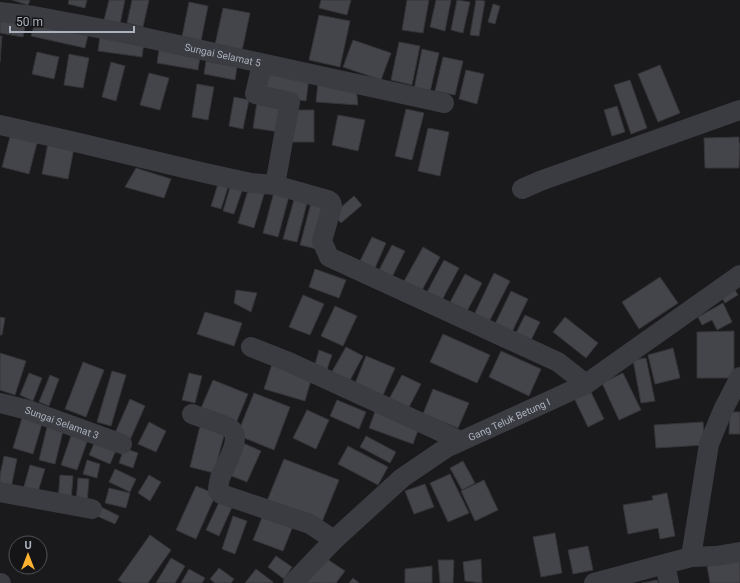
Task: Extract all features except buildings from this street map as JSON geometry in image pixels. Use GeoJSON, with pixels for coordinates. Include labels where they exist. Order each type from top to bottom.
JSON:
{"type":"FeatureCollection","features":[{"type":"Feature","properties":{"kind":"street","name":"Sungai Selamat 5"},"geometry":{"type":"LineString","coordinates":[[0,12],[34,16],[124,33],[444,103]]}},
{"type":"Feature","properties":{"kind":"street"},"geometry":{"type":"LineString","coordinates":[[262,64],[255,94],[290,102],[274,185]]}},
{"type":"Feature","properties":{"kind":"street"},"geometry":{"type":"LineString","coordinates":[[522,190],[540,181],[740,110]]}},
{"type":"Feature","properties":{"kind":"street"},"geometry":{"type":"LineString","coordinates":[[0,125],[213,175],[251,183],[274,185],[331,202],[332,206],[322,241],[329,257],[558,362],[586,384]]}},
{"type":"Feature","properties":{"kind":"street","name":"Gang Teluk Betung I"},"geometry":{"type":"LineString","coordinates":[[293,583],[334,540],[402,478],[446,448],[586,384],[740,275]]}},
{"type":"Feature","properties":{"kind":"street"},"geometry":{"type":"LineString","coordinates":[[251,347],[289,362],[461,441]]}},
{"type":"Feature","properties":{"kind":"street"},"geometry":{"type":"LineString","coordinates":[[691,558],[710,444],[733,406],[740,377]]}},
{"type":"Feature","properties":{"kind":"street","name":"Sungai Selamat 3"},"geometry":{"type":"LineString","coordinates":[[0,403],[28,410],[122,444]]}},
{"type":"Feature","properties":{"kind":"street"},"geometry":{"type":"LineString","coordinates":[[192,414],[226,426],[235,434],[234,446],[219,479],[218,491],[221,494],[310,524],[334,540]]}},
{"type":"Feature","properties":{"kind":"street"},"geometry":{"type":"LineString","coordinates":[[0,492],[92,509]]}},
{"type":"Feature","properties":{"kind":"street"},"geometry":{"type":"LineString","coordinates":[[594,583],[667,574],[691,558],[740,552]]}}]}
